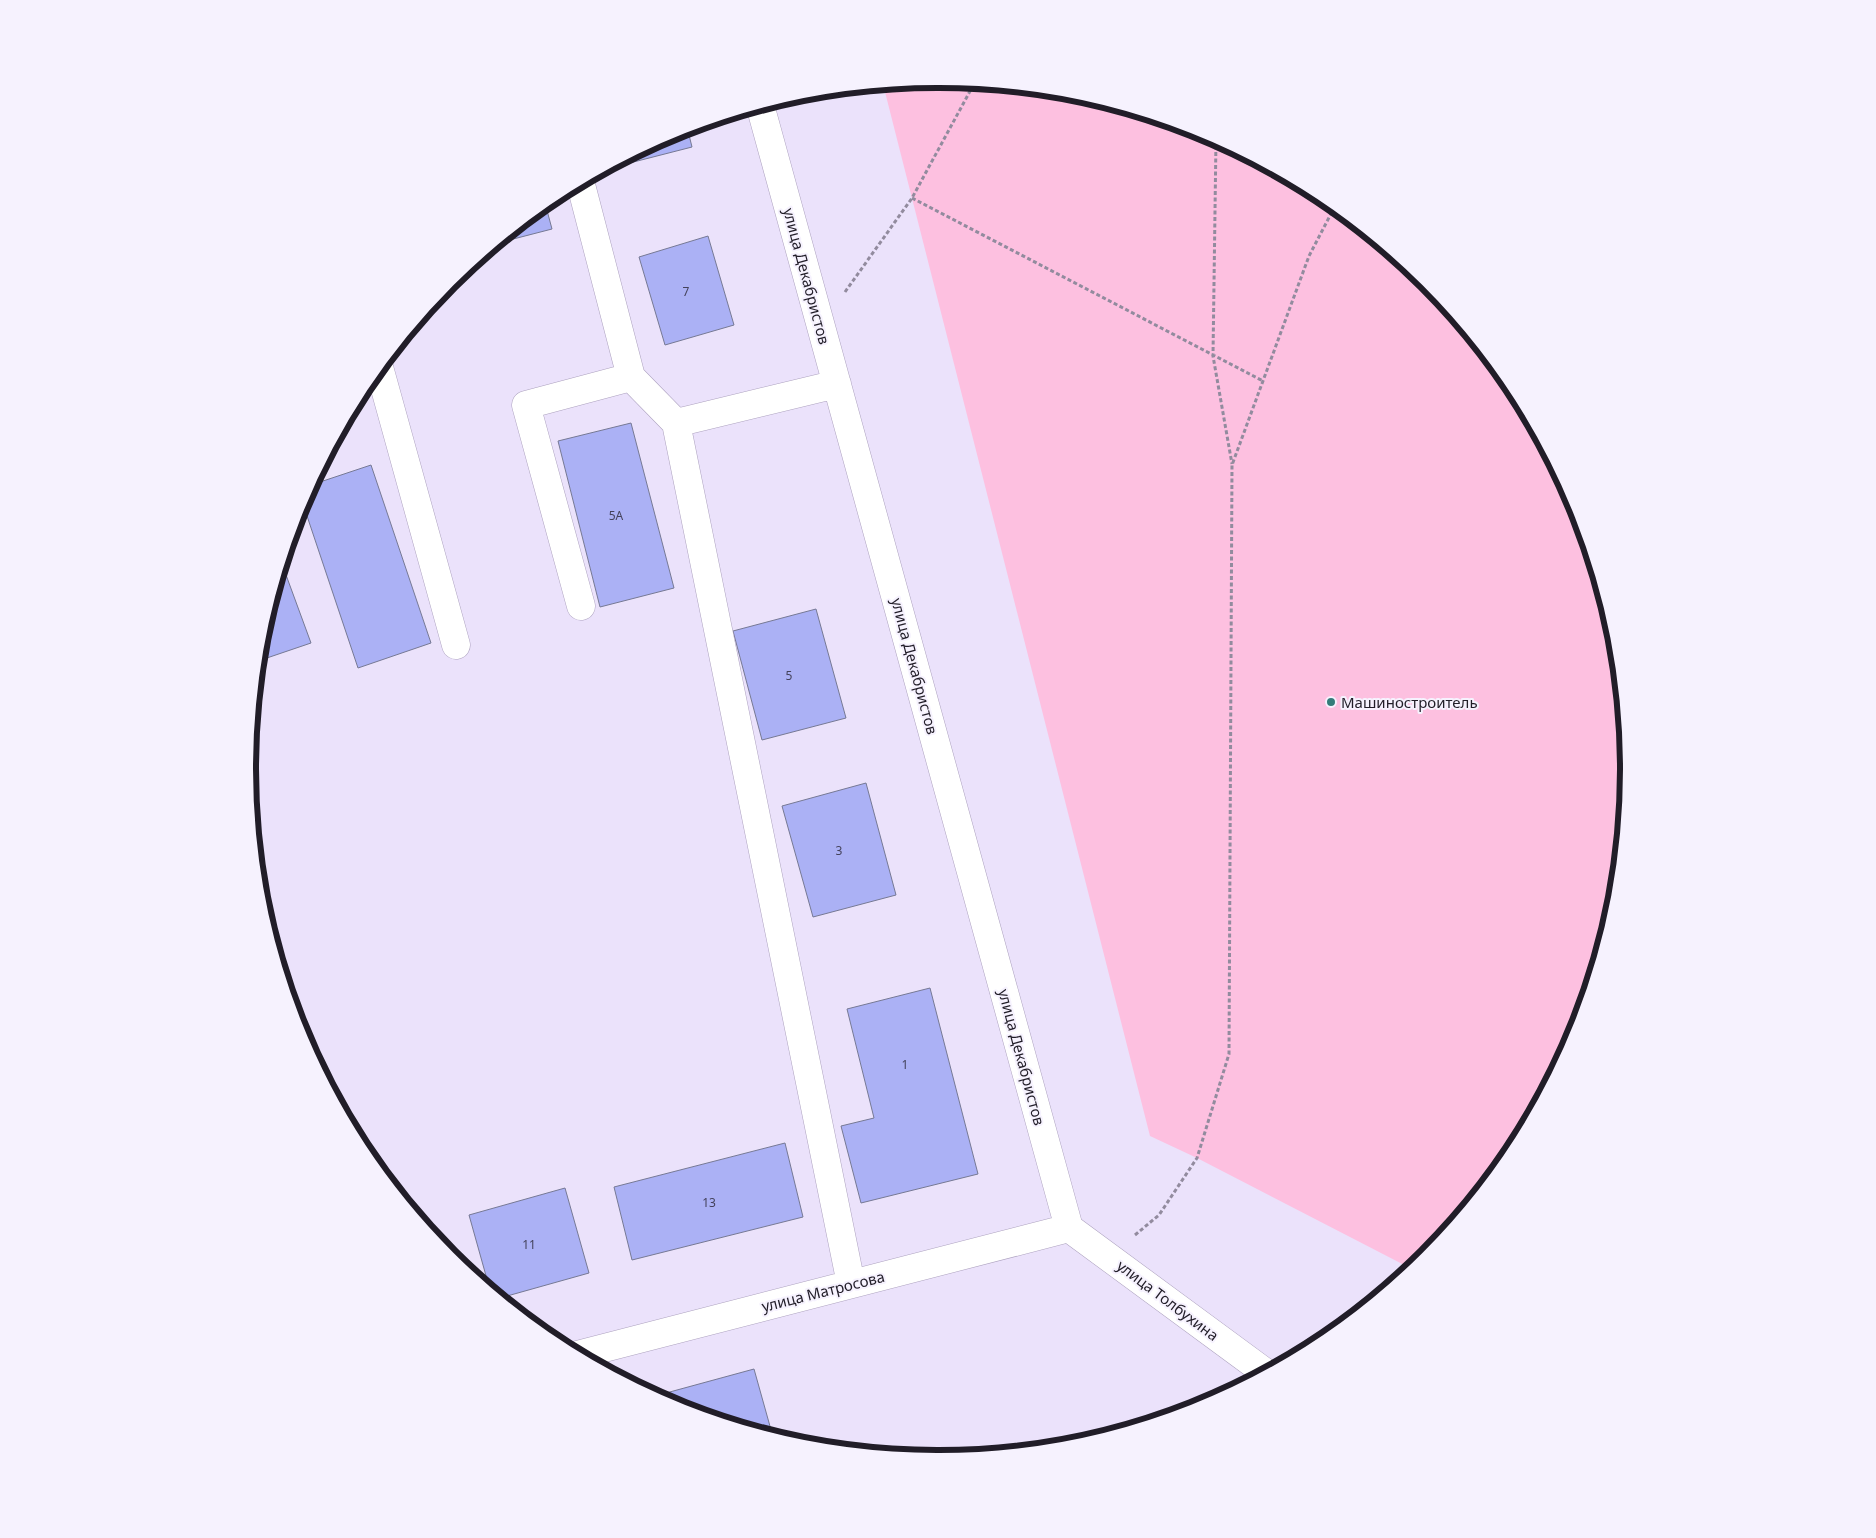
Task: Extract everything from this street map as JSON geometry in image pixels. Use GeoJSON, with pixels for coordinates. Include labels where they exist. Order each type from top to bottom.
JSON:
{"type":"FeatureCollection","features":[{"type":"Feature","properties":{"kind":"street","name":"улица Декабристов"},"geometry":{"type":"LineString","coordinates":[[762,111],[1069,1228]]}},
{"type":"Feature","properties":{"kind":"street"},"geometry":{"type":"LineString","coordinates":[[582,188],[631,377],[676,423],[851,1284]]}},
{"type":"Feature","properties":{"kind":"street"},"geometry":{"type":"LineString","coordinates":[[382,375],[456,644]]}},
{"type":"Feature","properties":{"kind":"street"},"geometry":{"type":"LineString","coordinates":[[580,606],[526,405],[631,377]]}},
{"type":"Feature","properties":{"kind":"street"},"geometry":{"type":"LineString","coordinates":[[676,423],[837,384]]}},
{"type":"Feature","properties":{"kind":"street","name":"улица Толбухина"},"geometry":{"type":"LineString","coordinates":[[1069,1228],[1260,1369]]}},
{"type":"Feature","properties":{"kind":"street","name":"улица Матросова"},"geometry":{"type":"LineString","coordinates":[[586,1352],[1069,1228]]}},
{"type":"Feature","properties":{"kind":"path"},"geometry":{"type":"LineString","coordinates":[[821,326],[912,198],[971,89]]}},
{"type":"Feature","properties":{"kind":"path"},"geometry":{"type":"LineString","coordinates":[[1108,1256],[1159,1215],[1197,1158],[1229,1054],[1232,465],[1213,356],[1216,147]]}},
{"type":"Feature","properties":{"kind":"path"},"geometry":{"type":"LineString","coordinates":[[912,198],[1263,381]]}},
{"type":"Feature","properties":{"kind":"path"},"geometry":{"type":"LineString","coordinates":[[1232,465],[1309,256],[1332,213]]}},
{"type":"Feature","properties":{"kind":"shaded area","name":"Машиностроитель"},"geometry":{"type":"Polygon","coordinates":[[[983,89],[1027,93],[1114,111],[1199,139],[1279,179],[1317,202],[1353,228],[1420,287],[1479,354],[1505,390],[1528,428],[1568,508],[1596,593],[1614,680],[1620,769],[1614,858],[1606,902],[1596,945],[1568,1030],[1528,1110],[1505,1148],[1479,1184],[1420,1251],[1404,1265],[1197,1158],[1150,1136],[884,90],[983,89]]]}},
{"type":"Feature","properties":{"kind":"building"},"geometry":{"type":"Polygon","coordinates":[[[689,135],[692,147],[625,164],[689,135]]]}},
{"type":"Feature","properties":{"kind":"building"},"geometry":{"type":"Polygon","coordinates":[[[547,211],[552,229],[509,240],[547,211]]]}},
{"type":"Feature","properties":{"kind":"building"},"geometry":{"type":"Polygon","coordinates":[[[708,236],[734,325],[665,345],[639,257],[708,236]]]}},
{"type":"Feature","properties":{"kind":"building"},"geometry":{"type":"Polygon","coordinates":[[[631,423],[674,588],[600,607],[558,441],[631,423]]]}},
{"type":"Feature","properties":{"kind":"building"},"geometry":{"type":"Polygon","coordinates":[[[371,465],[431,643],[358,668],[306,513],[320,482],[371,465]]]}},
{"type":"Feature","properties":{"kind":"building"},"geometry":{"type":"Polygon","coordinates":[[[286,574],[311,643],[266,658],[286,574]]]}},
{"type":"Feature","properties":{"kind":"building"},"geometry":{"type":"Polygon","coordinates":[[[816,609],[846,718],[762,740],[733,631],[816,609]]]}},
{"type":"Feature","properties":{"kind":"building"},"geometry":{"type":"Polygon","coordinates":[[[866,783],[896,895],[813,917],[782,806],[866,783]]]}},
{"type":"Feature","properties":{"kind":"building"},"geometry":{"type":"Polygon","coordinates":[[[930,988],[978,1174],[861,1203],[841,1126],[874,1118],[847,1009],[930,988]]]}},
{"type":"Feature","properties":{"kind":"building"},"geometry":{"type":"Polygon","coordinates":[[[785,1143],[803,1217],[632,1260],[614,1187],[785,1143]]]}},
{"type":"Feature","properties":{"kind":"building"},"geometry":{"type":"Polygon","coordinates":[[[565,1188],[589,1273],[507,1296],[487,1279],[469,1215],[565,1188]]]}},
{"type":"Feature","properties":{"kind":"building"},"geometry":{"type":"Polygon","coordinates":[[[754,1369],[771,1429],[719,1414],[665,1393],[754,1369]]]}},
{"type":"Feature","properties":{"kind":"place","name":"Машиностроитель"},"geometry":{"type":"Point","coordinates":[1331,702]}}]}
